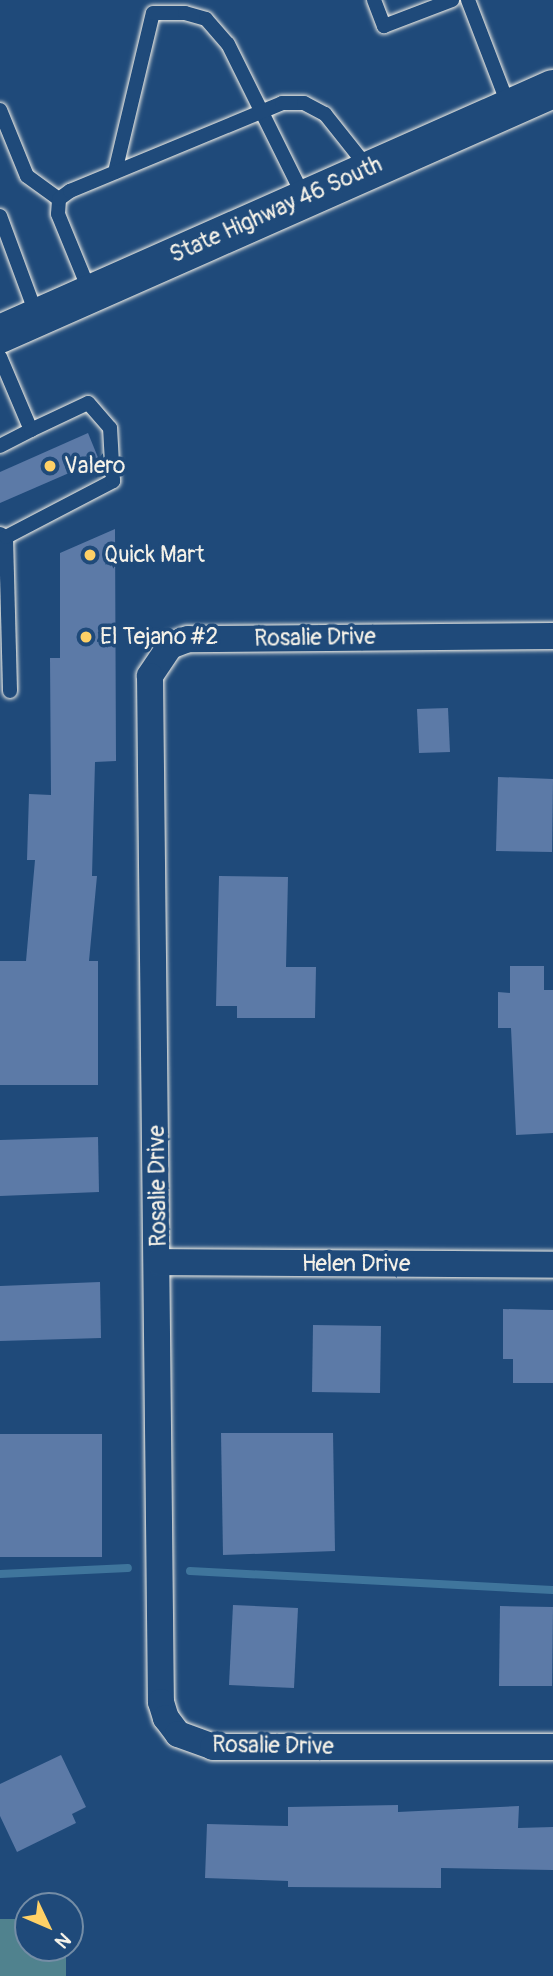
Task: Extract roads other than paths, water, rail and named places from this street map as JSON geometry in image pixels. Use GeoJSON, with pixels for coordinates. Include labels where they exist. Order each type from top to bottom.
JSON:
{"type":"FeatureCollection","features":[{"type":"Feature","properties":{"kind":"main road","name":"State Highway 46 South"},"geometry":{"type":"LineString","coordinates":[[0,334],[368,168],[553,89]]}},
{"type":"Feature","properties":{"kind":"street","name":"Rosalie Drive"},"geometry":{"type":"LineString","coordinates":[[553,636],[188,639],[156,660],[150,676],[159,1262],[161,1702],[178,1734],[213,1746],[553,1747]]}},
{"type":"Feature","properties":{"kind":"street","name":"Helen Drive"},"geometry":{"type":"LineString","coordinates":[[159,1262],[553,1265]]}},
{"type":"Feature","properties":{"kind":"lane"},"geometry":{"type":"LineString","coordinates":[[374,0],[384,26],[452,0]]}},
{"type":"Feature","properties":{"kind":"lane"},"geometry":{"type":"LineString","coordinates":[[468,0],[509,109]]}},
{"type":"Feature","properties":{"kind":"lane"},"geometry":{"type":"LineString","coordinates":[[115,172],[153,13],[206,19],[228,44],[259,112],[304,198]]}},
{"type":"Feature","properties":{"kind":"lane"},"geometry":{"type":"LineString","coordinates":[[59,199],[115,172],[259,112],[304,103],[326,114],[368,168]]}},
{"type":"Feature","properties":{"kind":"lane"},"geometry":{"type":"LineString","coordinates":[[0,110],[27,176],[59,199]]}},
{"type":"Feature","properties":{"kind":"lane"},"geometry":{"type":"LineString","coordinates":[[59,199],[58,214],[90,293]]}},
{"type":"Feature","properties":{"kind":"lane"},"geometry":{"type":"LineString","coordinates":[[0,216],[37,317]]}},
{"type":"Feature","properties":{"kind":"lane"},"geometry":{"type":"LineString","coordinates":[[0,358],[31,430]]}},
{"type":"Feature","properties":{"kind":"lane"},"geometry":{"type":"LineString","coordinates":[[0,446],[88,403],[110,428],[113,481],[3,536],[10,691]]}},
{"type":"Feature","properties":{"kind":"waterway"},"geometry":{"type":"LineString","coordinates":[[0,1574],[128,1568]]}},
{"type":"Feature","properties":{"kind":"waterway"},"geometry":{"type":"LineString","coordinates":[[190,1571],[553,1590]]}},
{"type":"Feature","properties":{"kind":"place","name":"Valero"},"geometry":{"type":"Point","coordinates":[50,466]}},
{"type":"Feature","properties":{"kind":"place","name":"Quick Mart"},"geometry":{"type":"Point","coordinates":[90,555]}},
{"type":"Feature","properties":{"kind":"place","name":"El Tejano #2"},"geometry":{"type":"Point","coordinates":[86,637]}}]}
